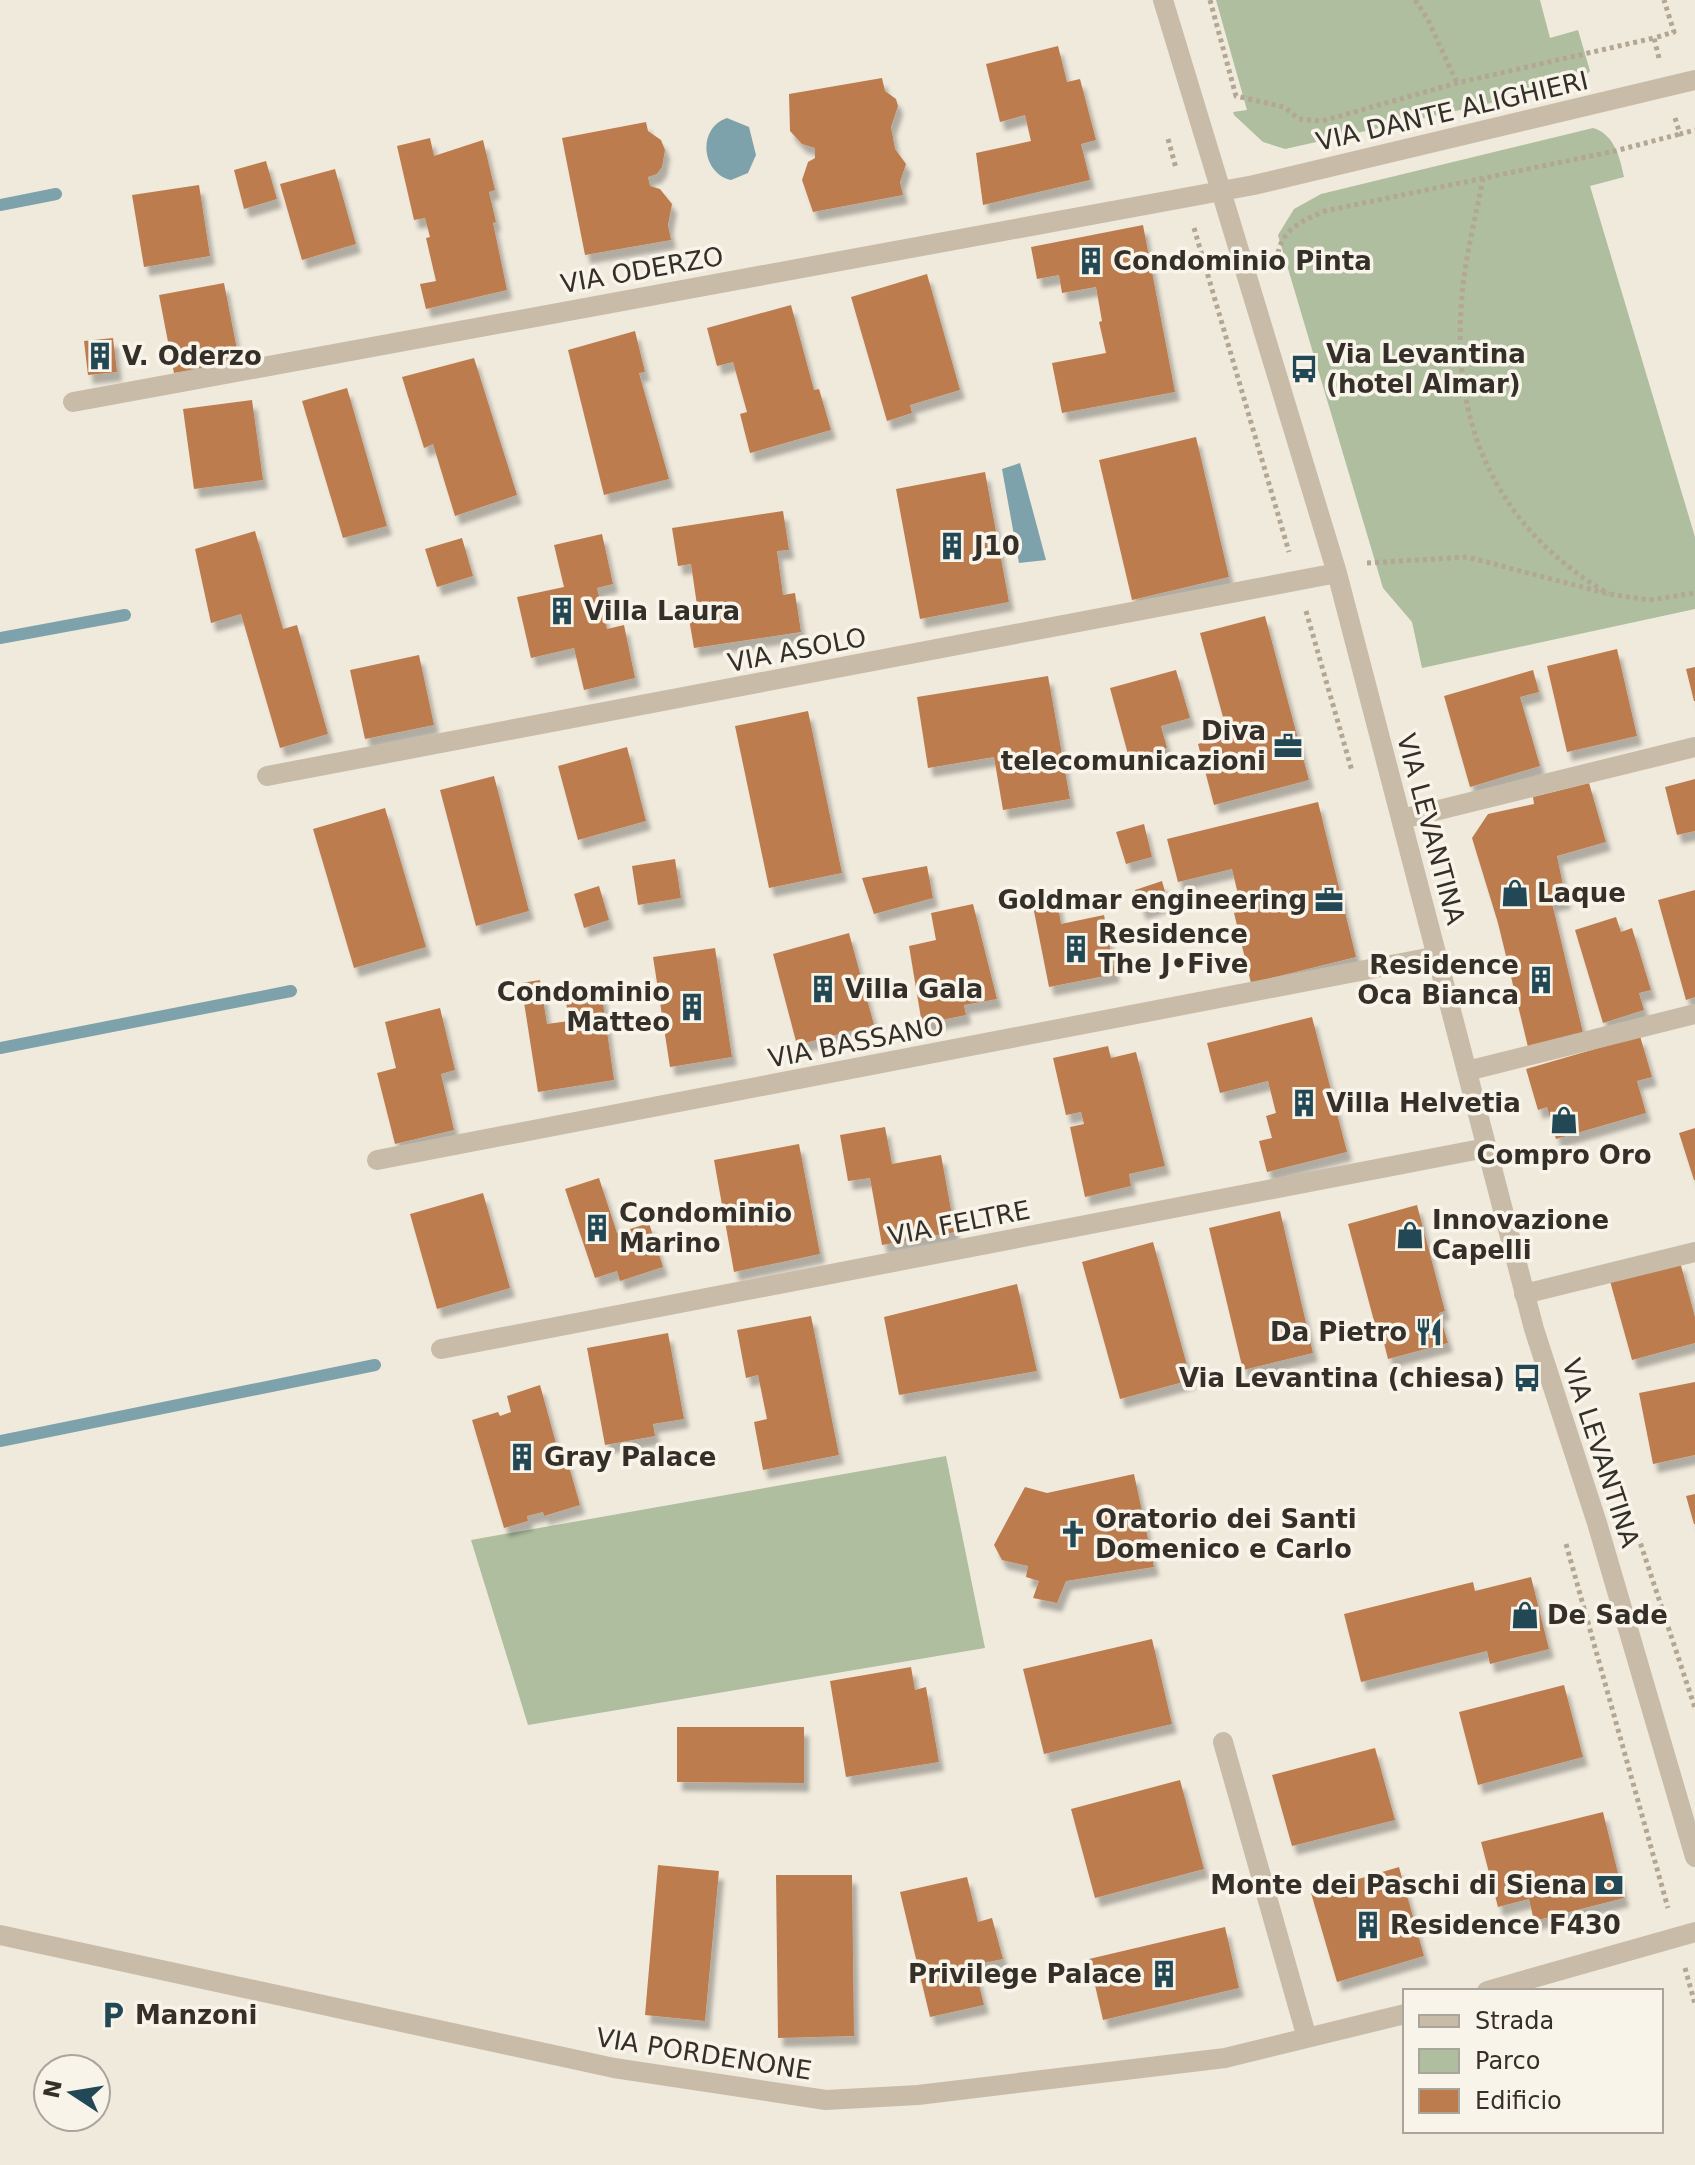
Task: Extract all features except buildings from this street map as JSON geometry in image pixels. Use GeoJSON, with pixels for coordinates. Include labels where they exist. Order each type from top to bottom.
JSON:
{"type":"FeatureCollection","features":[{"type":"Feature","properties":{"kind":"street","name":"VIA LEVANTINA"},"geometry":{"type":"LineString","coordinates":[[1163,0],[1337,573],[1524,1294],[1597,1523],[1695,1857]]}},
{"type":"Feature","properties":{"kind":"street","name":"VIA DANTE ALIGHIERI"},"geometry":{"type":"LineString","coordinates":[[1221,190],[1695,80]]}},
{"type":"Feature","properties":{"kind":"street","name":"VIA ODERZO"},"geometry":{"type":"LineString","coordinates":[[73,402],[1221,190]]}},
{"type":"Feature","properties":{"kind":"street","name":"VIA ASOLO"},"geometry":{"type":"LineString","coordinates":[[267,776],[1337,573]]}},
{"type":"Feature","properties":{"kind":"street"},"geometry":{"type":"LineString","coordinates":[[1402,819],[1695,747]]}},
{"type":"Feature","properties":{"kind":"street","name":"VIA BASSANO"},"geometry":{"type":"LineString","coordinates":[[377,1160],[1438,956]]}},
{"type":"Feature","properties":{"kind":"street"},"geometry":{"type":"LineString","coordinates":[[1467,1071],[1695,1014]]}},
{"type":"Feature","properties":{"kind":"street","name":"VIA FELTRE"},"geometry":{"type":"LineString","coordinates":[[441,1349],[1486,1148]]}},
{"type":"Feature","properties":{"kind":"street"},"geometry":{"type":"LineString","coordinates":[[1524,1294],[1695,1252]]}},
{"type":"Feature","properties":{"kind":"street"},"geometry":{"type":"LineString","coordinates":[[1223,1742],[1307,2038]]}},
{"type":"Feature","properties":{"kind":"street"},"geometry":{"type":"LineString","coordinates":[[1494,1989],[1695,1932]]}},
{"type":"Feature","properties":{"kind":"street","name":"VIA PORDENONE"},"geometry":{"type":"LineString","coordinates":[[0,1935],[614,2068],[826,2100],[918,2095],[1225,2058],[1403,2014]]}},
{"type":"Feature","properties":{"kind":"path"},"geometry":{"type":"LineString","coordinates":[[1210,0],[1236,96],[1284,107],[1299,119],[1322,121],[1457,83],[1674,32],[1664,0]]}},
{"type":"Feature","properties":{"kind":"path"},"geometry":{"type":"LineString","coordinates":[[1415,0],[1427,18],[1457,83]]}},
{"type":"Feature","properties":{"kind":"path"},"geometry":{"type":"LineString","coordinates":[[1654,38],[1661,64]]}},
{"type":"Feature","properties":{"kind":"path"},"geometry":{"type":"LineString","coordinates":[[1673,109],[1680,134]]}},
{"type":"Feature","properties":{"kind":"path"},"geometry":{"type":"LineString","coordinates":[[1277,268],[1278,246],[1294,224],[1325,211],[1615,151],[1695,130]]}},
{"type":"Feature","properties":{"kind":"path"},"geometry":{"type":"LineString","coordinates":[[1483,178],[1461,308],[1460,368],[1483,461],[1518,520],[1578,576],[1609,594]]}},
{"type":"Feature","properties":{"kind":"path"},"geometry":{"type":"LineString","coordinates":[[1185,197],[1298,582]]}},
{"type":"Feature","properties":{"kind":"path"},"geometry":{"type":"LineString","coordinates":[[1367,563],[1467,557],[1609,594],[1649,600],[1695,593]]}},
{"type":"Feature","properties":{"kind":"green space"},"geometry":{"type":"Polygon","coordinates":[[[1216,0],[1540,0],[1550,38],[1578,30],[1590,71],[1577,84],[1285,149],[1263,142],[1234,115],[1233,112],[1247,110],[1216,0]]]}},
{"type":"Feature","properties":{"kind":"green space"},"geometry":{"type":"Polygon","coordinates":[[[1593,128],[1611,141],[1624,177],[1590,186],[1695,537],[1695,609],[1422,668],[1412,622],[1383,588],[1278,235],[1294,209],[1321,194],[1593,128]]]}},
{"type":"Feature","properties":{"kind":"green space"},"geometry":{"type":"Polygon","coordinates":[[[946,1456],[985,1648],[528,1725],[471,1540],[946,1456]]]}},
{"type":"Feature","properties":{"kind":"water"},"geometry":{"type":"Polygon","coordinates":[[[727,118],[749,127],[756,155],[748,173],[731,180],[714,169],[706,150],[711,131],[717,123],[727,118]]]}},
{"type":"Feature","properties":{"kind":"water"},"geometry":{"type":"Polygon","coordinates":[[[1020,463],[1046,560],[1019,563],[1002,469],[1020,463]]]}},
{"type":"Feature","properties":{"kind":"waterway"},"geometry":{"type":"LineString","coordinates":[[0,205],[56,194]]}},
{"type":"Feature","properties":{"kind":"waterway"},"geometry":{"type":"LineString","coordinates":[[0,638],[125,615]]}},
{"type":"Feature","properties":{"kind":"waterway"},"geometry":{"type":"LineString","coordinates":[[0,1048],[291,991]]}},
{"type":"Feature","properties":{"kind":"waterway"},"geometry":{"type":"LineString","coordinates":[[0,1441],[375,1365]]}},
{"type":"Feature","properties":{"kind":"place","name":"Condominio Pinta"},"geometry":{"type":"Point","coordinates":[1091,261]}},
{"type":"Feature","properties":{"kind":"place","name":"V. Oderzo"},"geometry":{"type":"Point","coordinates":[100,356]}},
{"type":"Feature","properties":{"kind":"place","name":"Via Levantina (hotel Almar)"},"geometry":{"type":"Point","coordinates":[1304,369]}},
{"type":"Feature","properties":{"kind":"place","name":"J10"},"geometry":{"type":"Point","coordinates":[952,546]}},
{"type":"Feature","properties":{"kind":"place","name":"Villa Laura"},"geometry":{"type":"Point","coordinates":[562,611]}},
{"type":"Feature","properties":{"kind":"place","name":"Diva telecomunicazioni"},"geometry":{"type":"Point","coordinates":[1288,746]}},
{"type":"Feature","properties":{"kind":"place","name":"Laque"},"geometry":{"type":"Point","coordinates":[1515,893]}},
{"type":"Feature","properties":{"kind":"place","name":"Goldmar engineering"},"geometry":{"type":"Point","coordinates":[1329,900]}},
{"type":"Feature","properties":{"kind":"place","name":"Residence The J•Five"},"geometry":{"type":"Point","coordinates":[1076,949]}},
{"type":"Feature","properties":{"kind":"place","name":"Residence Oca Bianca"},"geometry":{"type":"Point","coordinates":[1541,980]}},
{"type":"Feature","properties":{"kind":"place","name":"Villa Gala"},"geometry":{"type":"Point","coordinates":[823,989]}},
{"type":"Feature","properties":{"kind":"place","name":"Condominio Matteo"},"geometry":{"type":"Point","coordinates":[692,1007]}},
{"type":"Feature","properties":{"kind":"place","name":"Villa Helvetia"},"geometry":{"type":"Point","coordinates":[1304,1103]}},
{"type":"Feature","properties":{"kind":"place","name":"Compro Oro"},"geometry":{"type":"Point","coordinates":[1564,1120]}},
{"type":"Feature","properties":{"kind":"place","name":"Condominio Marino"},"geometry":{"type":"Point","coordinates":[597,1228]}},
{"type":"Feature","properties":{"kind":"place","name":"Innovazione Capelli"},"geometry":{"type":"Point","coordinates":[1410,1235]}},
{"type":"Feature","properties":{"kind":"place","name":"Da Pietro"},"geometry":{"type":"Point","coordinates":[1429,1332]}},
{"type":"Feature","properties":{"kind":"place","name":"Via Levantina (chiesa)"},"geometry":{"type":"Point","coordinates":[1527,1378]}},
{"type":"Feature","properties":{"kind":"place","name":"Gray Palace"},"geometry":{"type":"Point","coordinates":[522,1457]}},
{"type":"Feature","properties":{"kind":"place","name":"Oratorio dei Santi Domenico e Carlo"},"geometry":{"type":"Point","coordinates":[1073,1534]}},
{"type":"Feature","properties":{"kind":"place","name":"De Sade"},"geometry":{"type":"Point","coordinates":[1525,1615]}},
{"type":"Feature","properties":{"kind":"place","name":"Monte dei Paschi di Siena"},"geometry":{"type":"Point","coordinates":[1609,1885]}},
{"type":"Feature","properties":{"kind":"place","name":"Residence F430"},"geometry":{"type":"Point","coordinates":[1368,1925]}},
{"type":"Feature","properties":{"kind":"place","name":"Privilege Palace"},"geometry":{"type":"Point","coordinates":[1164,1974]}},
{"type":"Feature","properties":{"kind":"place","name":"Manzoni"},"geometry":{"type":"Point","coordinates":[113,2015]}}]}
